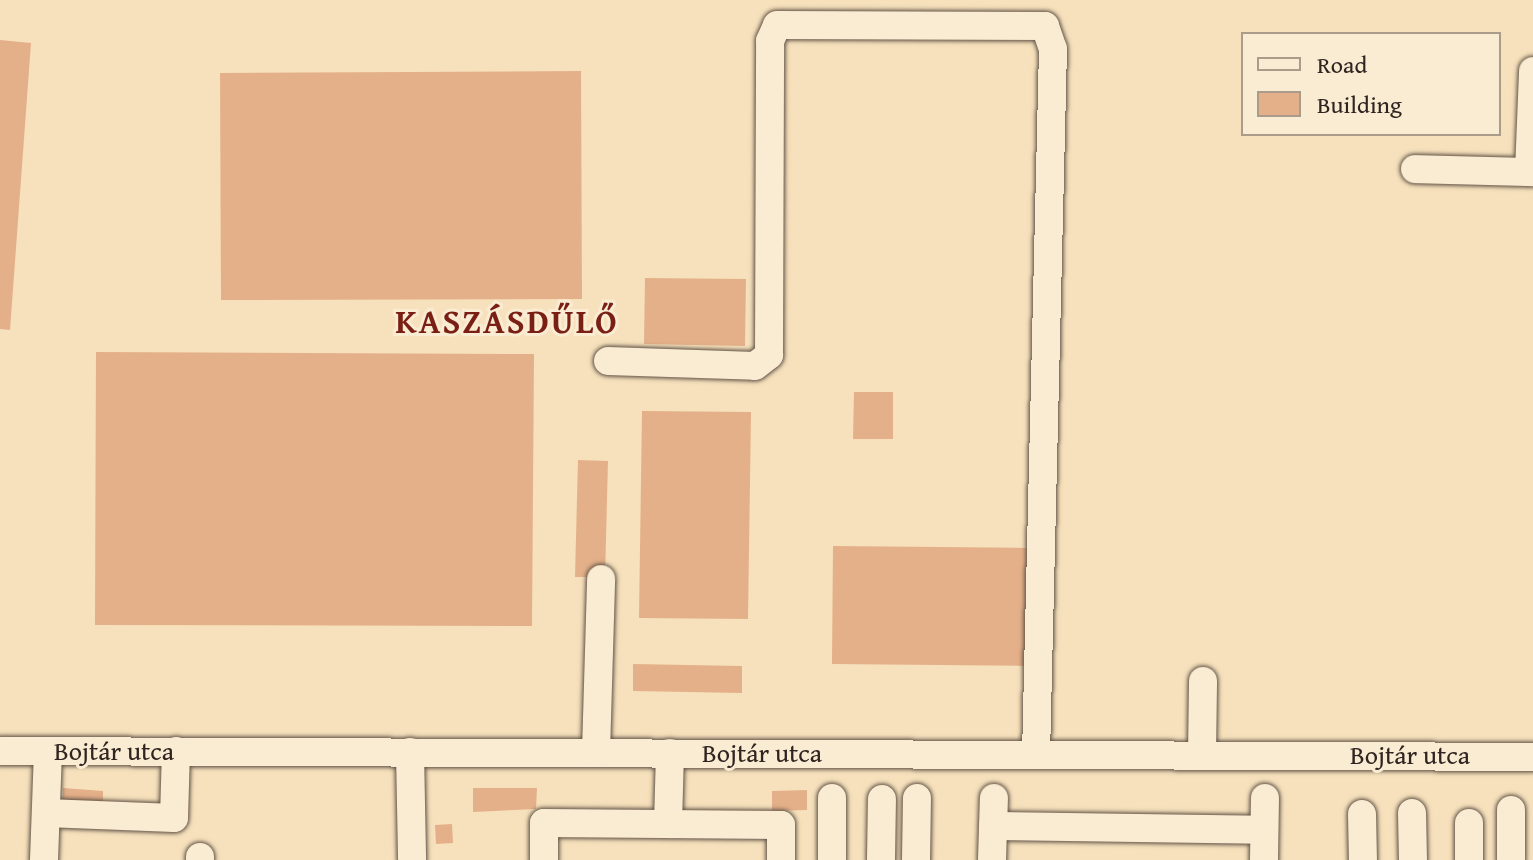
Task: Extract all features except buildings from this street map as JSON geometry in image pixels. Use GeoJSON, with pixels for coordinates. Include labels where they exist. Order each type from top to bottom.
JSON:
{"type":"FeatureCollection","features":[{"type":"Feature","properties":{"kind":"street"},"geometry":{"type":"LineString","coordinates":[[608,361],[755,366],[769,355],[770,41],[777,25],[1045,26],[1053,49],[1036,754]]}},
{"type":"Feature","properties":{"kind":"street"},"geometry":{"type":"LineString","coordinates":[[1415,169],[1531,172],[1533,71]]}},
{"type":"Feature","properties":{"kind":"street"},"geometry":{"type":"LineString","coordinates":[[596,752],[601,579]]}},
{"type":"Feature","properties":{"kind":"street"},"geometry":{"type":"LineString","coordinates":[[1202,755],[1203,681]]}},
{"type":"Feature","properties":{"kind":"street","name":"Bojtár utca"},"geometry":{"type":"LineString","coordinates":[[0,751],[1530,755]]}},
{"type":"Feature","properties":{"kind":"street"},"geometry":{"type":"LineString","coordinates":[[44,860],[48,751]]}},
{"type":"Feature","properties":{"kind":"street"},"geometry":{"type":"LineString","coordinates":[[46,813],[174,818],[176,751]]}},
{"type":"Feature","properties":{"kind":"street"},"geometry":{"type":"LineString","coordinates":[[410,752],[412,860]]}},
{"type":"Feature","properties":{"kind":"street"},"geometry":{"type":"LineString","coordinates":[[668,824],[670,753]]}},
{"type":"Feature","properties":{"kind":"street"},"geometry":{"type":"LineString","coordinates":[[832,798],[832,860]]}},
{"type":"Feature","properties":{"kind":"street"},"geometry":{"type":"LineString","coordinates":[[916,860],[917,798]]}},
{"type":"Feature","properties":{"kind":"street"},"geometry":{"type":"LineString","coordinates":[[1264,860],[1265,798]]}},
{"type":"Feature","properties":{"kind":"street"},"geometry":{"type":"LineString","coordinates":[[881,860],[882,799]]}},
{"type":"Feature","properties":{"kind":"street"},"geometry":{"type":"LineString","coordinates":[[1511,810],[1511,860]]}},
{"type":"Feature","properties":{"kind":"street"},"geometry":{"type":"LineString","coordinates":[[992,860],[993,812],[1264,830]]}},
{"type":"Feature","properties":{"kind":"street"},"geometry":{"type":"LineString","coordinates":[[1412,813],[1413,860]]}},
{"type":"Feature","properties":{"kind":"street"},"geometry":{"type":"LineString","coordinates":[[1362,814],[1363,860]]}},
{"type":"Feature","properties":{"kind":"street"},"geometry":{"type":"LineString","coordinates":[[544,860],[544,823],[781,825],[781,860]]}},
{"type":"Feature","properties":{"kind":"street"},"geometry":{"type":"LineString","coordinates":[[1469,823],[1469,860]]}},
{"type":"Feature","properties":{"kind":"district","name":"KASZÁSDŰLŐ"},"geometry":{"type":"Point","coordinates":[507,321]}}]}
